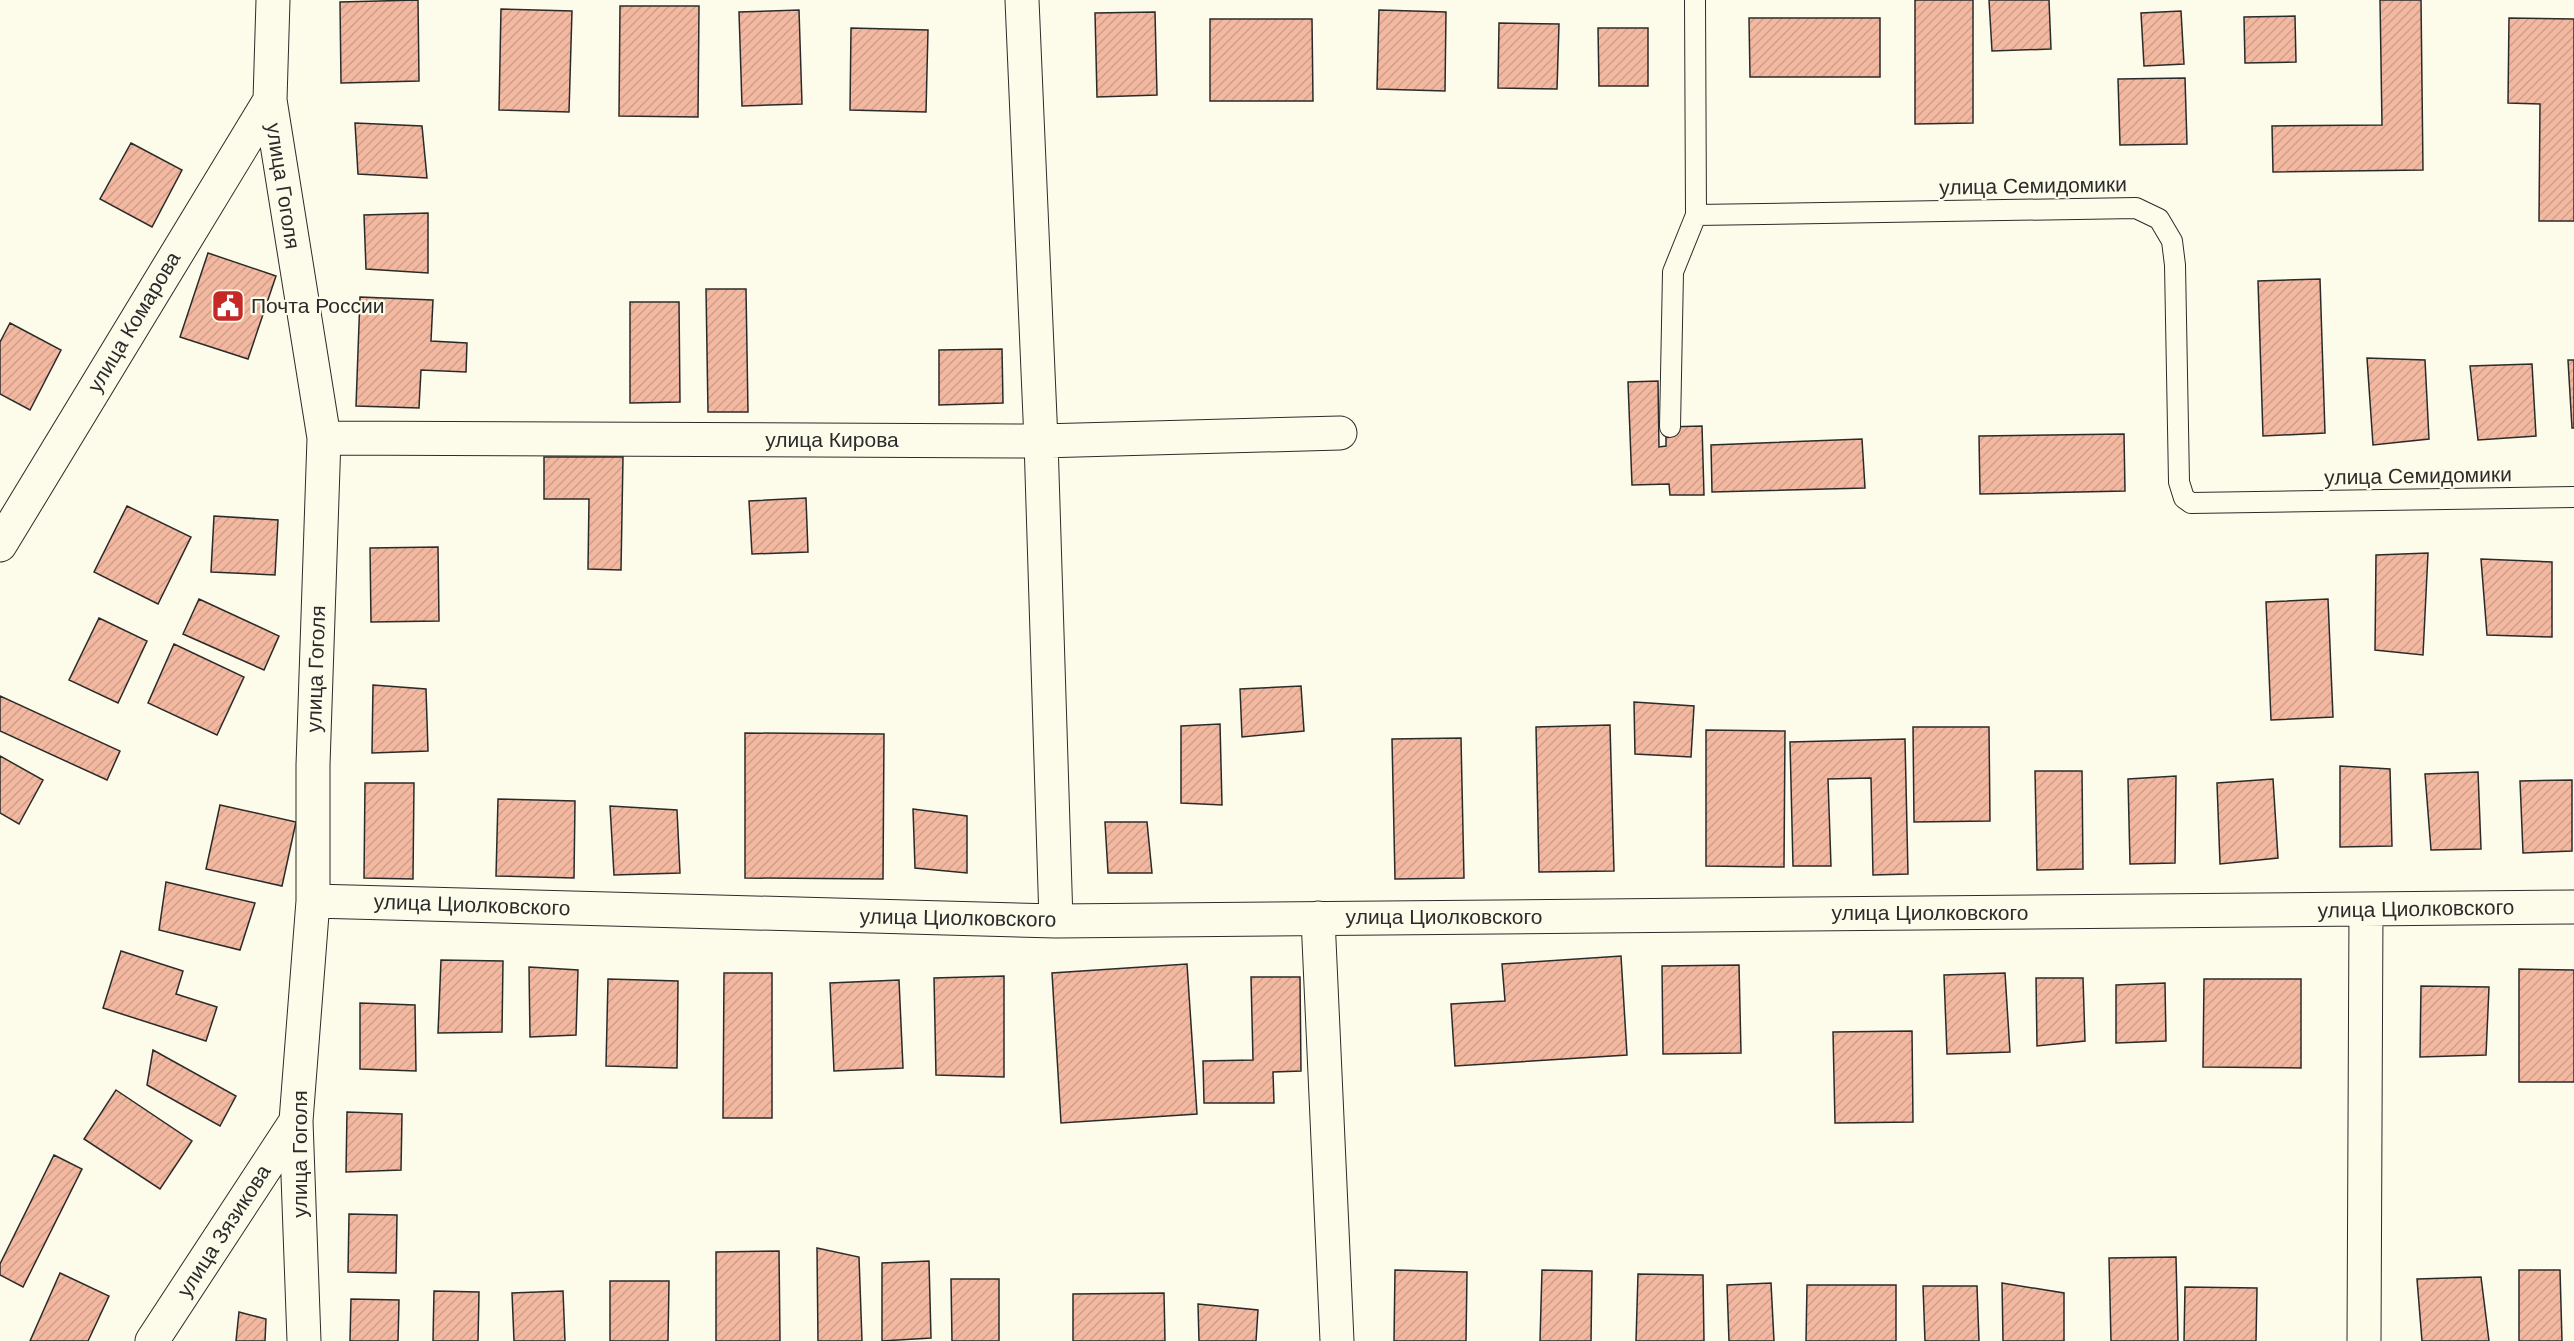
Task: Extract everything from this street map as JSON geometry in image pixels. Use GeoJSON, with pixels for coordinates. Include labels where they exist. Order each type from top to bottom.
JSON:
{"type":"FeatureCollection","features":[{"type":"Feature","properties":{"kind":"street","name":"улица Гоголя"},"geometry":{"type":"LineString","coordinates":[[273,0],[270,100],[324,438],[313,765],[313,901],[296,1121],[304,1341]]}},
{"type":"Feature","properties":{"kind":"street"},"geometry":{"type":"LineString","coordinates":[[1022,0],[1041,441],[1056,921]]}},
{"type":"Feature","properties":{"kind":"street","name":"улица Комарова"},"geometry":{"type":"LineString","coordinates":[[0,545],[270,100]]}},
{"type":"Feature","properties":{"kind":"street","name":"улица Кирова"},"geometry":{"type":"LineString","coordinates":[[324,438],[1041,441],[1340,433]]}},
{"type":"Feature","properties":{"kind":"street","name":"улица Циолковского"},"geometry":{"type":"LineString","coordinates":[[313,901],[1056,921],[2574,907]]}},
{"type":"Feature","properties":{"kind":"street"},"geometry":{"type":"LineString","coordinates":[[2364,1341],[2366,910]]}},
{"type":"Feature","properties":{"kind":"street"},"geometry":{"type":"LineString","coordinates":[[1318,918],[1337,1341]]}},
{"type":"Feature","properties":{"kind":"street","name":"улица Зязикова"},"geometry":{"type":"LineString","coordinates":[[152,1341],[296,1121]]}},
{"type":"Feature","properties":{"kind":"lane"},"geometry":{"type":"LineString","coordinates":[[1670,427],[1673,272],[1696,214],[1695,0]]}},
{"type":"Feature","properties":{"kind":"lane","name":"улица Семидомики"},"geometry":{"type":"LineString","coordinates":[[1696,214],[2136,208],[2159,219],[2172,241],[2175,265],[2179,482],[2184,498],[2191,503],[2574,496]]}},
{"type":"Feature","properties":{"kind":"building"},"geometry":{"type":"Polygon","coordinates":[[[418,0],[419,81],[341,83],[340,2],[418,0]]]}},
{"type":"Feature","properties":{"kind":"building"},"geometry":{"type":"Polygon","coordinates":[[[1915,0],[1973,0],[1973,123],[1915,124],[1915,0]]]}},
{"type":"Feature","properties":{"kind":"building"},"geometry":{"type":"Polygon","coordinates":[[[1989,0],[2049,0],[2051,49],[1992,51],[1989,0]]]}},
{"type":"Feature","properties":{"kind":"building"},"geometry":{"type":"Polygon","coordinates":[[[2380,0],[2421,0],[2423,170],[2273,172],[2272,126],[2382,125],[2380,0]]]}},
{"type":"Feature","properties":{"kind":"building"},"geometry":{"type":"Polygon","coordinates":[[[620,6],[699,6],[698,117],[619,116],[620,6]]]}},
{"type":"Feature","properties":{"kind":"building"},"geometry":{"type":"Polygon","coordinates":[[[501,9],[572,11],[569,112],[499,110],[501,9]]]}},
{"type":"Feature","properties":{"kind":"building"},"geometry":{"type":"Polygon","coordinates":[[[799,10],[802,104],[742,106],[739,12],[799,10]]]}},
{"type":"Feature","properties":{"kind":"building"},"geometry":{"type":"Polygon","coordinates":[[[1379,10],[1446,12],[1445,91],[1377,89],[1379,10]]]}},
{"type":"Feature","properties":{"kind":"building"},"geometry":{"type":"Polygon","coordinates":[[[2181,11],[2184,64],[2144,66],[2141,13],[2181,11]]]}},
{"type":"Feature","properties":{"kind":"building"},"geometry":{"type":"Polygon","coordinates":[[[1155,12],[1157,95],[1097,97],[1095,13],[1155,12]]]}},
{"type":"Feature","properties":{"kind":"building"},"geometry":{"type":"Polygon","coordinates":[[[2295,16],[2296,62],[2245,63],[2244,17],[2295,16]]]}},
{"type":"Feature","properties":{"kind":"building"},"geometry":{"type":"Polygon","coordinates":[[[1749,18],[1880,18],[1880,77],[1750,77],[1749,18]]]}},
{"type":"Feature","properties":{"kind":"building"},"geometry":{"type":"Polygon","coordinates":[[[2509,18],[2574,19],[2574,221],[2539,221],[2540,104],[2508,103],[2509,18]]]}},
{"type":"Feature","properties":{"kind":"building"},"geometry":{"type":"Polygon","coordinates":[[[1210,19],[1312,19],[1313,101],[1210,101],[1210,19]]]}},
{"type":"Feature","properties":{"kind":"building"},"geometry":{"type":"Polygon","coordinates":[[[1499,23],[1559,24],[1557,89],[1498,88],[1499,23]]]}},
{"type":"Feature","properties":{"kind":"building"},"geometry":{"type":"Polygon","coordinates":[[[851,28],[928,30],[926,112],[850,110],[851,28]]]}},
{"type":"Feature","properties":{"kind":"building"},"geometry":{"type":"Polygon","coordinates":[[[1598,28],[1648,28],[1648,86],[1599,86],[1598,28]]]}},
{"type":"Feature","properties":{"kind":"building"},"geometry":{"type":"Polygon","coordinates":[[[2185,78],[2187,144],[2120,145],[2118,79],[2185,78]]]}},
{"type":"Feature","properties":{"kind":"building"},"geometry":{"type":"Polygon","coordinates":[[[355,123],[422,126],[427,178],[358,174],[355,123]]]}},
{"type":"Feature","properties":{"kind":"building"},"geometry":{"type":"Polygon","coordinates":[[[131,143],[182,170],[152,227],[100,199],[131,143]]]}},
{"type":"Feature","properties":{"kind":"building"},"geometry":{"type":"Polygon","coordinates":[[[428,213],[428,273],[366,269],[364,215],[428,213]]]}},
{"type":"Feature","properties":{"kind":"building","name":"Почта России"},"geometry":{"type":"Polygon","coordinates":[[[208,253],[276,276],[248,359],[180,337],[208,253]]]}},
{"type":"Feature","properties":{"kind":"building"},"geometry":{"type":"Polygon","coordinates":[[[2320,279],[2325,433],[2263,436],[2258,281],[2320,279]]]}},
{"type":"Feature","properties":{"kind":"building"},"geometry":{"type":"Polygon","coordinates":[[[706,289],[746,289],[748,412],[708,412],[706,289]]]}},
{"type":"Feature","properties":{"kind":"building"},"geometry":{"type":"Polygon","coordinates":[[[360,297],[433,300],[431,341],[467,343],[466,372],[421,370],[419,408],[356,406],[360,297]]]}},
{"type":"Feature","properties":{"kind":"building"},"geometry":{"type":"Polygon","coordinates":[[[630,302],[679,302],[680,402],[630,403],[630,302]]]}},
{"type":"Feature","properties":{"kind":"building"},"geometry":{"type":"Polygon","coordinates":[[[10,323],[61,350],[30,410],[0,394],[0,342],[10,323]]]}},
{"type":"Feature","properties":{"kind":"building"},"geometry":{"type":"Polygon","coordinates":[[[1002,349],[1003,403],[939,405],[939,350],[1002,349]]]}},
{"type":"Feature","properties":{"kind":"building"},"geometry":{"type":"Polygon","coordinates":[[[2367,358],[2425,360],[2429,439],[2373,445],[2367,358]]]}},
{"type":"Feature","properties":{"kind":"building"},"geometry":{"type":"Polygon","coordinates":[[[2568,360],[2574,360],[2574,428],[2572,428],[2568,360]]]}},
{"type":"Feature","properties":{"kind":"building"},"geometry":{"type":"Polygon","coordinates":[[[2532,364],[2536,436],[2478,440],[2470,366],[2532,364]]]}},
{"type":"Feature","properties":{"kind":"building"},"geometry":{"type":"Polygon","coordinates":[[[1658,381],[1659,447],[1666,446],[1666,427],[1702,426],[1704,495],[1670,495],[1669,484],[1632,485],[1628,382],[1658,381]]]}},
{"type":"Feature","properties":{"kind":"building"},"geometry":{"type":"Polygon","coordinates":[[[2124,434],[2125,491],[1980,494],[1979,436],[2124,434]]]}},
{"type":"Feature","properties":{"kind":"building"},"geometry":{"type":"Polygon","coordinates":[[[1862,439],[1865,488],[1712,492],[1711,445],[1862,439]]]}},
{"type":"Feature","properties":{"kind":"building"},"geometry":{"type":"Polygon","coordinates":[[[544,457],[623,457],[621,570],[588,569],[589,499],[544,499],[544,457]]]}},
{"type":"Feature","properties":{"kind":"building"},"geometry":{"type":"Polygon","coordinates":[[[806,498],[808,552],[752,554],[749,501],[806,498]]]}},
{"type":"Feature","properties":{"kind":"building"},"geometry":{"type":"Polygon","coordinates":[[[127,506],[191,537],[158,604],[94,572],[127,506]]]}},
{"type":"Feature","properties":{"kind":"building"},"geometry":{"type":"Polygon","coordinates":[[[214,516],[278,520],[275,575],[211,572],[214,516]]]}},
{"type":"Feature","properties":{"kind":"building"},"geometry":{"type":"Polygon","coordinates":[[[438,547],[439,621],[371,622],[370,548],[438,547]]]}},
{"type":"Feature","properties":{"kind":"building"},"geometry":{"type":"Polygon","coordinates":[[[2428,553],[2423,655],[2375,650],[2376,555],[2428,553]]]}},
{"type":"Feature","properties":{"kind":"building"},"geometry":{"type":"Polygon","coordinates":[[[2481,559],[2552,562],[2552,637],[2487,635],[2481,559]]]}},
{"type":"Feature","properties":{"kind":"building"},"geometry":{"type":"Polygon","coordinates":[[[199,599],[279,636],[264,670],[183,634],[199,599]]]}},
{"type":"Feature","properties":{"kind":"building"},"geometry":{"type":"Polygon","coordinates":[[[2328,599],[2333,717],[2271,720],[2266,602],[2328,599]]]}},
{"type":"Feature","properties":{"kind":"building"},"geometry":{"type":"Polygon","coordinates":[[[99,618],[147,641],[118,703],[69,680],[99,618]]]}},
{"type":"Feature","properties":{"kind":"building"},"geometry":{"type":"Polygon","coordinates":[[[174,644],[244,677],[217,735],[148,703],[174,644]]]}},
{"type":"Feature","properties":{"kind":"building"},"geometry":{"type":"Polygon","coordinates":[[[373,685],[426,689],[428,751],[372,753],[373,685]]]}},
{"type":"Feature","properties":{"kind":"building"},"geometry":{"type":"Polygon","coordinates":[[[1301,686],[1304,731],[1242,737],[1240,689],[1301,686]]]}},
{"type":"Feature","properties":{"kind":"building"},"geometry":{"type":"Polygon","coordinates":[[[0,696],[120,751],[107,780],[0,731],[0,696]]]}},
{"type":"Feature","properties":{"kind":"building"},"geometry":{"type":"Polygon","coordinates":[[[1634,702],[1694,706],[1691,757],[1635,754],[1634,702]]]}},
{"type":"Feature","properties":{"kind":"building"},"geometry":{"type":"Polygon","coordinates":[[[1220,724],[1222,805],[1181,803],[1181,726],[1220,724]]]}},
{"type":"Feature","properties":{"kind":"building"},"geometry":{"type":"Polygon","coordinates":[[[1610,725],[1614,871],[1539,872],[1536,727],[1610,725]]]}},
{"type":"Feature","properties":{"kind":"building"},"geometry":{"type":"Polygon","coordinates":[[[1913,727],[1989,727],[1990,821],[1914,822],[1913,727]]]}},
{"type":"Feature","properties":{"kind":"building"},"geometry":{"type":"Polygon","coordinates":[[[1706,730],[1785,731],[1784,867],[1706,866],[1706,730]]]}},
{"type":"Feature","properties":{"kind":"building"},"geometry":{"type":"Polygon","coordinates":[[[745,733],[884,734],[883,879],[745,878],[745,733]]]}},
{"type":"Feature","properties":{"kind":"building"},"geometry":{"type":"Polygon","coordinates":[[[1461,738],[1464,878],[1395,879],[1392,739],[1461,738]]]}},
{"type":"Feature","properties":{"kind":"building"},"geometry":{"type":"Polygon","coordinates":[[[1905,739],[1908,874],[1873,875],[1871,778],[1828,779],[1831,866],[1793,866],[1790,742],[1905,739]]]}},
{"type":"Feature","properties":{"kind":"building"},"geometry":{"type":"Polygon","coordinates":[[[0,756],[43,780],[19,824],[0,813],[0,756]]]}},
{"type":"Feature","properties":{"kind":"building"},"geometry":{"type":"Polygon","coordinates":[[[2340,766],[2390,769],[2392,846],[2340,847],[2340,766]]]}},
{"type":"Feature","properties":{"kind":"building"},"geometry":{"type":"Polygon","coordinates":[[[2035,771],[2082,771],[2083,869],[2037,870],[2035,771]]]}},
{"type":"Feature","properties":{"kind":"building"},"geometry":{"type":"Polygon","coordinates":[[[2478,772],[2481,849],[2431,850],[2425,774],[2478,772]]]}},
{"type":"Feature","properties":{"kind":"building"},"geometry":{"type":"Polygon","coordinates":[[[2176,776],[2175,863],[2130,864],[2128,779],[2176,776]]]}},
{"type":"Feature","properties":{"kind":"building"},"geometry":{"type":"Polygon","coordinates":[[[2273,779],[2278,858],[2220,864],[2217,783],[2273,779]]]}},
{"type":"Feature","properties":{"kind":"building"},"geometry":{"type":"Polygon","coordinates":[[[2572,780],[2572,851],[2523,853],[2520,781],[2572,780]]]}},
{"type":"Feature","properties":{"kind":"building"},"geometry":{"type":"Polygon","coordinates":[[[365,783],[414,783],[413,879],[364,878],[365,783]]]}},
{"type":"Feature","properties":{"kind":"building"},"geometry":{"type":"Polygon","coordinates":[[[498,799],[575,801],[574,878],[496,876],[498,799]]]}},
{"type":"Feature","properties":{"kind":"building"},"geometry":{"type":"Polygon","coordinates":[[[220,805],[296,822],[282,886],[206,869],[220,805]]]}},
{"type":"Feature","properties":{"kind":"building"},"geometry":{"type":"Polygon","coordinates":[[[610,806],[677,810],[680,873],[614,875],[610,806]]]}},
{"type":"Feature","properties":{"kind":"building"},"geometry":{"type":"Polygon","coordinates":[[[913,809],[967,816],[967,873],[915,868],[913,809]]]}},
{"type":"Feature","properties":{"kind":"building"},"geometry":{"type":"Polygon","coordinates":[[[1105,822],[1147,822],[1152,873],[1108,873],[1105,822]]]}},
{"type":"Feature","properties":{"kind":"building"},"geometry":{"type":"Polygon","coordinates":[[[166,882],[255,903],[240,950],[159,930],[166,882]]]}},
{"type":"Feature","properties":{"kind":"building"},"geometry":{"type":"Polygon","coordinates":[[[121,951],[183,971],[176,994],[217,1007],[206,1041],[103,1008],[121,951]]]}},
{"type":"Feature","properties":{"kind":"building"},"geometry":{"type":"Polygon","coordinates":[[[1621,956],[1627,1055],[1455,1066],[1451,1004],[1505,1001],[1502,964],[1621,956]]]}},
{"type":"Feature","properties":{"kind":"building"},"geometry":{"type":"Polygon","coordinates":[[[441,960],[503,961],[502,1032],[438,1033],[441,960]]]}},
{"type":"Feature","properties":{"kind":"building"},"geometry":{"type":"Polygon","coordinates":[[[1187,964],[1197,1114],[1061,1123],[1052,973],[1187,964]]]}},
{"type":"Feature","properties":{"kind":"building"},"geometry":{"type":"Polygon","coordinates":[[[1739,965],[1741,1053],[1663,1054],[1662,966],[1739,965]]]}},
{"type":"Feature","properties":{"kind":"building"},"geometry":{"type":"Polygon","coordinates":[[[529,967],[578,970],[576,1035],[530,1037],[529,967]]]}},
{"type":"Feature","properties":{"kind":"building"},"geometry":{"type":"Polygon","coordinates":[[[2519,969],[2574,970],[2574,1082],[2519,1082],[2519,969]]]}},
{"type":"Feature","properties":{"kind":"building"},"geometry":{"type":"Polygon","coordinates":[[[724,973],[772,973],[772,1118],[723,1118],[724,973]]]}},
{"type":"Feature","properties":{"kind":"building"},"geometry":{"type":"Polygon","coordinates":[[[2005,973],[2010,1052],[1947,1054],[1944,975],[2005,973]]]}},
{"type":"Feature","properties":{"kind":"building"},"geometry":{"type":"Polygon","coordinates":[[[1004,976],[1004,1077],[936,1075],[934,978],[1004,976]]]}},
{"type":"Feature","properties":{"kind":"building"},"geometry":{"type":"Polygon","coordinates":[[[1251,977],[1300,977],[1301,1071],[1273,1072],[1274,1103],[1204,1103],[1203,1061],[1253,1060],[1251,977]]]}},
{"type":"Feature","properties":{"kind":"building"},"geometry":{"type":"Polygon","coordinates":[[[2036,978],[2083,978],[2085,1041],[2037,1046],[2036,978]]]}},
{"type":"Feature","properties":{"kind":"building"},"geometry":{"type":"Polygon","coordinates":[[[608,979],[678,981],[677,1068],[606,1066],[608,979]]]}},
{"type":"Feature","properties":{"kind":"building"},"geometry":{"type":"Polygon","coordinates":[[[2204,979],[2301,979],[2301,1068],[2203,1067],[2204,979]]]}},
{"type":"Feature","properties":{"kind":"building"},"geometry":{"type":"Polygon","coordinates":[[[899,980],[903,1068],[834,1071],[830,983],[899,980]]]}},
{"type":"Feature","properties":{"kind":"building"},"geometry":{"type":"Polygon","coordinates":[[[2165,983],[2166,1041],[2116,1043],[2116,985],[2165,983]]]}},
{"type":"Feature","properties":{"kind":"building"},"geometry":{"type":"Polygon","coordinates":[[[2421,986],[2489,987],[2486,1055],[2420,1057],[2421,986]]]}},
{"type":"Feature","properties":{"kind":"building"},"geometry":{"type":"Polygon","coordinates":[[[360,1003],[415,1005],[416,1071],[360,1069],[360,1003]]]}},
{"type":"Feature","properties":{"kind":"building"},"geometry":{"type":"Polygon","coordinates":[[[1912,1031],[1913,1122],[1835,1123],[1833,1032],[1912,1031]]]}},
{"type":"Feature","properties":{"kind":"building"},"geometry":{"type":"Polygon","coordinates":[[[153,1050],[236,1096],[220,1126],[147,1085],[153,1050]]]}},
{"type":"Feature","properties":{"kind":"building"},"geometry":{"type":"Polygon","coordinates":[[[116,1090],[192,1141],[160,1189],[84,1139],[116,1090]]]}},
{"type":"Feature","properties":{"kind":"building"},"geometry":{"type":"Polygon","coordinates":[[[347,1112],[402,1114],[401,1170],[346,1172],[347,1112]]]}},
{"type":"Feature","properties":{"kind":"building"},"geometry":{"type":"Polygon","coordinates":[[[54,1155],[82,1169],[23,1287],[0,1275],[0,1264],[54,1155]]]}},
{"type":"Feature","properties":{"kind":"building"},"geometry":{"type":"Polygon","coordinates":[[[349,1214],[397,1215],[396,1273],[348,1272],[349,1214]]]}},
{"type":"Feature","properties":{"kind":"building"},"geometry":{"type":"Polygon","coordinates":[[[817,1248],[859,1257],[862,1341],[818,1341],[817,1248]]]}},
{"type":"Feature","properties":{"kind":"building"},"geometry":{"type":"Polygon","coordinates":[[[779,1251],[780,1341],[716,1341],[716,1252],[779,1251]]]}},
{"type":"Feature","properties":{"kind":"building"},"geometry":{"type":"Polygon","coordinates":[[[2176,1257],[2178,1341],[2111,1341],[2109,1258],[2176,1257]]]}},
{"type":"Feature","properties":{"kind":"building"},"geometry":{"type":"Polygon","coordinates":[[[929,1261],[931,1338],[882,1341],[882,1263],[929,1261]]]}},
{"type":"Feature","properties":{"kind":"building"},"geometry":{"type":"Polygon","coordinates":[[[1395,1270],[1467,1272],[1466,1341],[1394,1341],[1395,1270]]]}},
{"type":"Feature","properties":{"kind":"building"},"geometry":{"type":"Polygon","coordinates":[[[1542,1270],[1592,1271],[1591,1341],[1540,1341],[1542,1270]]]}},
{"type":"Feature","properties":{"kind":"building"},"geometry":{"type":"Polygon","coordinates":[[[2519,1270],[2560,1270],[2562,1341],[2519,1341],[2519,1270]]]}},
{"type":"Feature","properties":{"kind":"building"},"geometry":{"type":"Polygon","coordinates":[[[60,1273],[109,1296],[88,1341],[30,1341],[60,1273]]]}},
{"type":"Feature","properties":{"kind":"building"},"geometry":{"type":"Polygon","coordinates":[[[1638,1274],[1703,1275],[1704,1341],[1636,1341],[1638,1274]]]}},
{"type":"Feature","properties":{"kind":"building"},"geometry":{"type":"Polygon","coordinates":[[[2481,1277],[2489,1341],[2422,1341],[2417,1279],[2481,1277]]]}},
{"type":"Feature","properties":{"kind":"building"},"geometry":{"type":"Polygon","coordinates":[[[951,1279],[999,1279],[999,1341],[952,1341],[951,1279]]]}},
{"type":"Feature","properties":{"kind":"building"},"geometry":{"type":"Polygon","coordinates":[[[610,1281],[669,1281],[668,1341],[610,1341],[610,1281]]]}},
{"type":"Feature","properties":{"kind":"building"},"geometry":{"type":"Polygon","coordinates":[[[1771,1283],[1774,1341],[1729,1341],[1727,1285],[1771,1283]]]}},
{"type":"Feature","properties":{"kind":"building"},"geometry":{"type":"Polygon","coordinates":[[[2002,1283],[2064,1293],[2064,1341],[2003,1341],[2002,1283]]]}},
{"type":"Feature","properties":{"kind":"building"},"geometry":{"type":"Polygon","coordinates":[[[1807,1285],[1896,1285],[1896,1341],[1806,1341],[1807,1285]]]}},
{"type":"Feature","properties":{"kind":"building"},"geometry":{"type":"Polygon","coordinates":[[[1923,1286],[1977,1286],[1979,1341],[1925,1341],[1923,1286]]]}},
{"type":"Feature","properties":{"kind":"building"},"geometry":{"type":"Polygon","coordinates":[[[2185,1287],[2257,1288],[2256,1341],[2184,1341],[2185,1287]]]}},
{"type":"Feature","properties":{"kind":"building"},"geometry":{"type":"Polygon","coordinates":[[[434,1291],[479,1292],[478,1341],[433,1341],[434,1291]]]}},
{"type":"Feature","properties":{"kind":"building"},"geometry":{"type":"Polygon","coordinates":[[[563,1291],[565,1341],[514,1341],[512,1293],[563,1291]]]}},
{"type":"Feature","properties":{"kind":"building"},"geometry":{"type":"Polygon","coordinates":[[[1164,1293],[1165,1341],[1073,1341],[1073,1294],[1164,1293]]]}},
{"type":"Feature","properties":{"kind":"building"},"geometry":{"type":"Polygon","coordinates":[[[351,1299],[399,1300],[398,1341],[350,1341],[351,1299]]]}},
{"type":"Feature","properties":{"kind":"building"},"geometry":{"type":"Polygon","coordinates":[[[1198,1304],[1258,1310],[1256,1341],[1199,1341],[1198,1304]]]}},
{"type":"Feature","properties":{"kind":"building"},"geometry":{"type":"Polygon","coordinates":[[[239,1312],[266,1319],[265,1341],[236,1341],[239,1312]]]}},
{"type":"Feature","properties":{"kind":"place","name":"Почта России"},"geometry":{"type":"Point","coordinates":[228,306]}}]}
